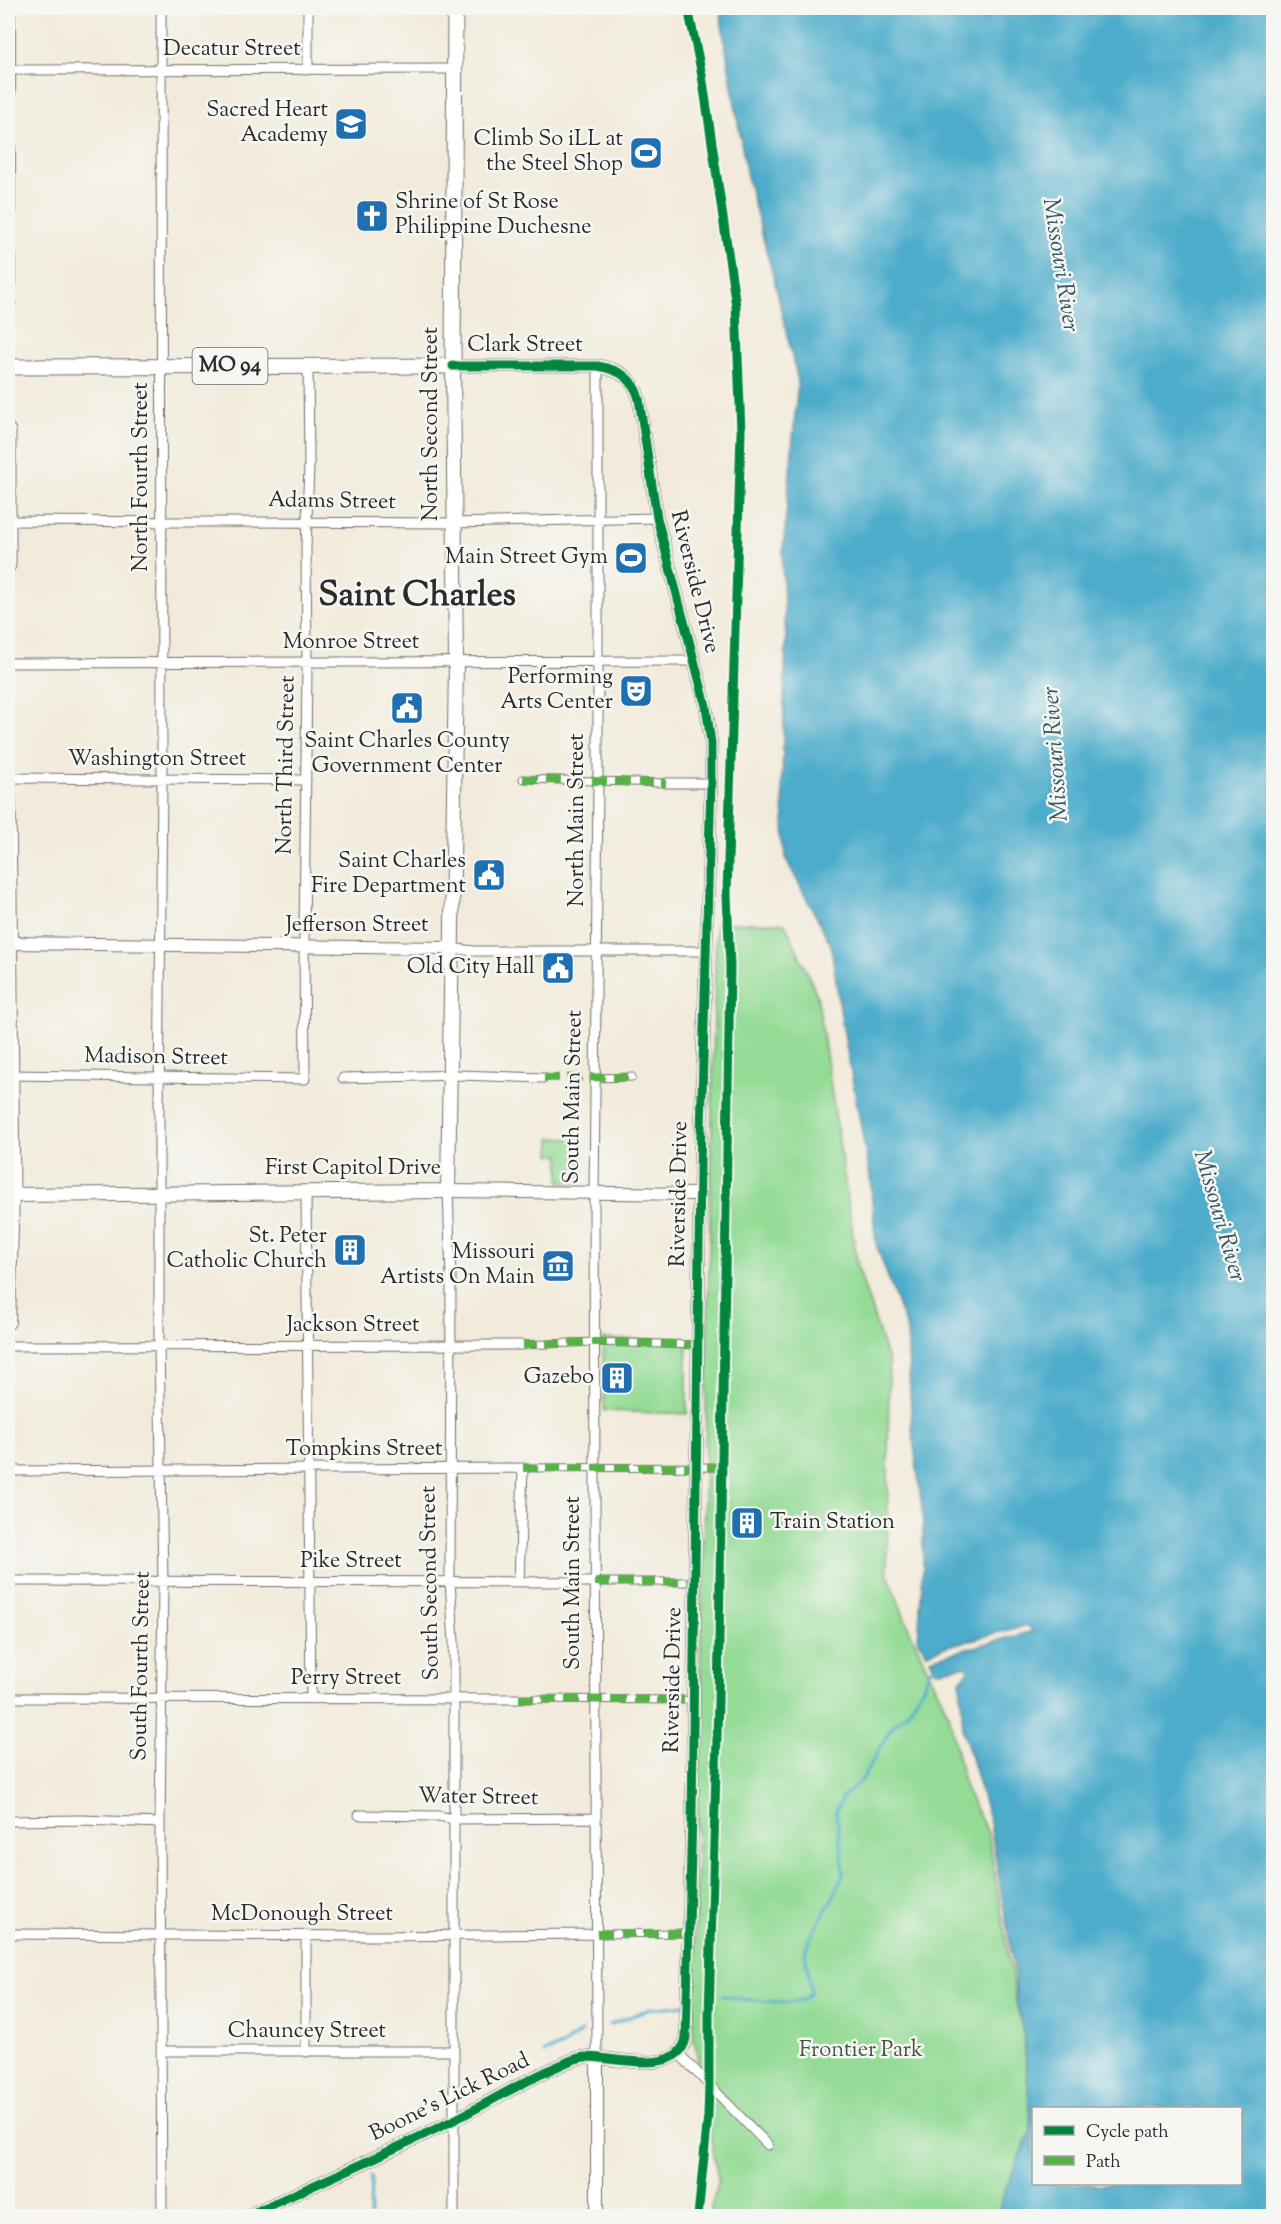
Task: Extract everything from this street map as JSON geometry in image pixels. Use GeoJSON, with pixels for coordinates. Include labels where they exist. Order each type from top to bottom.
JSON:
{"type":"FeatureCollection","features":[{"type":"Feature","properties":{"kind":"main road"},"geometry":{"type":"LineString","coordinates":[[8,8],[8,304]]}},
{"type":"Feature","properties":{"kind":"main road","name":"North Second Street"},"geometry":{"type":"LineString","coordinates":[[450,948],[456,663],[453,366],[455,8]]}},
{"type":"Feature","properties":{"kind":"main road","name":"Clark Street"},"geometry":{"type":"LineString","coordinates":[[8,367],[453,366]]}},
{"type":"Feature","properties":{"kind":"main road"},"geometry":{"type":"LineString","coordinates":[[8,431],[8,565]]}},
{"type":"Feature","properties":{"kind":"main road"},"geometry":{"type":"LineString","coordinates":[[8,799],[10,1195],[8,1322]]}},
{"type":"Feature","properties":{"kind":"main road","name":"South Second Street"},"geometry":{"type":"LineString","coordinates":[[448,1191],[450,948]]}},
{"type":"Feature","properties":{"kind":"main road","name":"First Capitol Drive"},"geometry":{"type":"LineString","coordinates":[[10,1195],[448,1191]]}},
{"type":"Feature","properties":{"kind":"street","name":"North Fourth Street"},"geometry":{"type":"LineString","coordinates":[[161,8],[161,946]]}},
{"type":"Feature","properties":{"kind":"street"},"geometry":{"type":"LineString","coordinates":[[308,8],[308,70]]}},
{"type":"Feature","properties":{"kind":"street","name":"Decatur Street"},"geometry":{"type":"LineString","coordinates":[[8,70],[456,69]]}},
{"type":"Feature","properties":{"kind":"street","name":"North Third Street"},"geometry":{"type":"LineString","coordinates":[[305,1079],[308,366]]}},
{"type":"Feature","properties":{"kind":"street","name":"Clark Street"},"geometry":{"type":"LineString","coordinates":[[453,366],[598,366]]}},
{"type":"Feature","properties":{"kind":"street","name":"Riverside Drive"},"geometry":{"type":"LineString","coordinates":[[598,366],[624,374],[637,390],[657,518],[709,723],[711,783],[699,1194],[687,2027],[685,2044],[678,2053]]}},
{"type":"Feature","properties":{"kind":"street","name":"North Main Street"},"geometry":{"type":"LineString","coordinates":[[597,950],[598,366]]}},
{"type":"Feature","properties":{"kind":"street","name":"Adams Street"},"geometry":{"type":"LineString","coordinates":[[8,521],[455,523],[657,518]]}},
{"type":"Feature","properties":{"kind":"street","name":"Monroe Street"},"geometry":{"type":"LineString","coordinates":[[8,663],[694,661]]}},
{"type":"Feature","properties":{"kind":"street","name":"Washington Street"},"geometry":{"type":"LineString","coordinates":[[8,778],[306,780]]}},
{"type":"Feature","properties":{"kind":"street"},"geometry":{"type":"LineString","coordinates":[[523,779],[711,783]]}},
{"type":"Feature","properties":{"kind":"street","name":"Jefferson Street"},"geometry":{"type":"LineString","coordinates":[[8,943],[450,948],[474,951],[706,951]]}},
{"type":"Feature","properties":{"kind":"street","name":"South Fourth Street"},"geometry":{"type":"LineString","coordinates":[[161,946],[159,1346],[163,1582],[159,1823],[162,2217]]}},
{"type":"Feature","properties":{"kind":"street","name":"South Main Street"},"geometry":{"type":"LineString","coordinates":[[597,950],[594,1078],[597,2217]]}},
{"type":"Feature","properties":{"kind":"street","name":"Madison Street"},"geometry":{"type":"LineString","coordinates":[[9,1076],[305,1079]]}},
{"type":"Feature","properties":{"kind":"street"},"geometry":{"type":"LineString","coordinates":[[343,1078],[450,1076],[544,1078]]}},
{"type":"Feature","properties":{"kind":"street"},"geometry":{"type":"LineString","coordinates":[[594,1078],[632,1077]]}},
{"type":"Feature","properties":{"kind":"street"},"geometry":{"type":"LineString","coordinates":[[306,1191],[311,1699]]}},
{"type":"Feature","properties":{"kind":"street","name":"First Capitol Drive"},"geometry":{"type":"LineString","coordinates":[[448,1191],[699,1194]]}},
{"type":"Feature","properties":{"kind":"street","name":"South Second Street"},"geometry":{"type":"LineString","coordinates":[[448,1191],[450,1581],[454,1642],[454,2210],[452,2217]]}},
{"type":"Feature","properties":{"kind":"street","name":"Jackson Street"},"geometry":{"type":"LineString","coordinates":[[8,1346],[523,1345],[595,1342],[698,1345]]}},
{"type":"Feature","properties":{"kind":"street","name":"Tompkins Street"},"geometry":{"type":"LineString","coordinates":[[8,1471],[722,1467]]}},
{"type":"Feature","properties":{"kind":"street"},"geometry":{"type":"LineString","coordinates":[[519,1582],[523,1468]]}},
{"type":"Feature","properties":{"kind":"street","name":"Pike Street"},"geometry":{"type":"LineString","coordinates":[[8,1581],[694,1582]]}},
{"type":"Feature","properties":{"kind":"street","name":"Perry Street"},"geometry":{"type":"LineString","coordinates":[[8,1698],[684,1700]]}},
{"type":"Feature","properties":{"kind":"street","name":"Water Street"},"geometry":{"type":"LineString","coordinates":[[359,1815],[438,1816],[454,1820],[596,1818]]}},
{"type":"Feature","properties":{"kind":"street"},"geometry":{"type":"LineString","coordinates":[[8,1821],[82,1820],[159,1823]]}},
{"type":"Feature","properties":{"kind":"street","name":"McDonough Street"},"geometry":{"type":"LineString","coordinates":[[8,1934],[597,1934]]}},
{"type":"Feature","properties":{"kind":"street"},"geometry":{"type":"LineString","coordinates":[[597,1934],[688,1934]]}},
{"type":"Feature","properties":{"kind":"street"},"geometry":{"type":"LineString","coordinates":[[306,1935],[306,2052]]}},
{"type":"Feature","properties":{"kind":"street","name":"Chauncey Street"},"geometry":{"type":"LineString","coordinates":[[161,2050],[453,2051]]}},
{"type":"Feature","properties":{"kind":"street"},"geometry":{"type":"LineString","coordinates":[[678,2053],[768,2145]]}},
{"type":"Feature","properties":{"kind":"street","name":"Boone's Lick Road"},"geometry":{"type":"LineString","coordinates":[[247,2217],[453,2121],[561,2064],[583,2057],[612,2061],[661,2061],[678,2053]]}},
{"type":"Feature","properties":{"kind":"green space","name":"Frontier Park"},"geometry":{"type":"Polygon","coordinates":[[[716,923],[785,923],[817,995],[858,1268],[889,1364],[887,1572],[909,1629],[949,1715],[965,1789],[988,1833],[1017,2006],[1024,2034],[1031,2131],[1006,2188],[997,2216],[709,2216],[718,2180],[693,2042],[716,923]]]}},
{"type":"Feature","properties":{"kind":"green space"},"geometry":{"type":"Polygon","coordinates":[[[551,1138],[582,1139],[582,1183],[560,1182],[560,1155],[551,1155],[551,1138]]]}},
{"type":"Feature","properties":{"kind":"green space"},"geometry":{"type":"Polygon","coordinates":[[[603,1339],[687,1340],[687,1414],[604,1411],[603,1339]]]}},
{"type":"Feature","properties":{"kind":"water","name":"Missouri River"},"geometry":{"type":"Polygon","coordinates":[[[721,8],[1273,8],[1273,2216],[997,2216],[1006,2188],[1031,2131],[1024,2034],[1017,2006],[1014,1970],[990,1823],[963,1730],[960,1680],[969,1671],[965,1666],[936,1671],[930,1659],[1033,1631],[1027,1625],[927,1653],[918,1641],[923,1566],[923,1516],[912,1430],[907,1330],[876,1244],[870,1177],[842,1022],[831,945],[786,859],[782,782],[786,639],[782,563],[798,381],[747,177],[721,8]]]}},
{"type":"Feature","properties":{"kind":"waterway"},"geometry":{"type":"LineString","coordinates":[[723,1996],[788,2002],[805,1999],[811,1992],[805,1953],[809,1940],[836,1892],[844,1872],[836,1812],[842,1798],[862,1780],[891,1728],[910,1709],[930,1670],[937,1665]]}},
{"type":"Feature","properties":{"kind":"waterway"},"geometry":{"type":"LineString","coordinates":[[609,2025],[650,2009],[685,2005]]}},
{"type":"Feature","properties":{"kind":"waterway"},"geometry":{"type":"LineString","coordinates":[[544,2053],[564,2045],[582,2031]]}},
{"type":"Feature","properties":{"kind":"waterway"},"geometry":{"type":"LineString","coordinates":[[370,2216],[371,2176]]}},
{"type":"Feature","properties":{"kind":"marked path"},"geometry":{"type":"LineString","coordinates":[[523,779],[666,783]]}},
{"type":"Feature","properties":{"kind":"marked path"},"geometry":{"type":"LineString","coordinates":[[544,1078],[632,1077]]}},
{"type":"Feature","properties":{"kind":"marked path"},"geometry":{"type":"LineString","coordinates":[[523,1345],[595,1342],[698,1345]]}},
{"type":"Feature","properties":{"kind":"marked path"},"geometry":{"type":"LineString","coordinates":[[523,1468],[722,1467]]}},
{"type":"Feature","properties":{"kind":"marked path"},"geometry":{"type":"LineString","coordinates":[[595,1582],[694,1582]]}},
{"type":"Feature","properties":{"kind":"marked path"},"geometry":{"type":"LineString","coordinates":[[519,1699],[684,1700]]}},
{"type":"Feature","properties":{"kind":"marked path"},"geometry":{"type":"LineString","coordinates":[[597,1934],[688,1933]]}},
{"type":"Feature","properties":{"kind":"cycle path"},"geometry":{"type":"LineString","coordinates":[[688,8],[702,75],[736,306],[741,432],[727,894],[730,967],[709,2086],[698,2216]]}},
{"type":"Feature","properties":{"kind":"cycle path"},"geometry":{"type":"LineString","coordinates":[[247,2216],[428,2133],[568,2062],[584,2057],[642,2062],[658,2061],[671,2058],[680,2050],[686,2038],[692,1816],[700,1165],[711,783],[711,743],[706,706],[657,518],[639,399],[633,385],[619,372],[598,366],[453,366]]}},
{"type":"Feature","properties":{"kind":"place","name":"Sacred Heart Academy"},"geometry":{"type":"Point","coordinates":[351,124]}},
{"type":"Feature","properties":{"kind":"place","name":"Climb So iLL at the Steel Shop"},"geometry":{"type":"Point","coordinates":[646,153]}},
{"type":"Feature","properties":{"kind":"place","name":"Shrine of St Rose Philippine Duchesne"},"geometry":{"type":"Point","coordinates":[372,216]}},
{"type":"Feature","properties":{"kind":"place","name":"Main Street Gym"},"geometry":{"type":"Point","coordinates":[631,558]}},
{"type":"Feature","properties":{"kind":"place","name":"Performing Arts Center"},"geometry":{"type":"Point","coordinates":[636,691]}},
{"type":"Feature","properties":{"kind":"place","name":"Saint Charles County Government Center"},"geometry":{"type":"Point","coordinates":[407,708]}},
{"type":"Feature","properties":{"kind":"place","name":"Saint Charles Fire Department"},"geometry":{"type":"Point","coordinates":[489,875]}},
{"type":"Feature","properties":{"kind":"place","name":"Old City Hall"},"geometry":{"type":"Point","coordinates":[558,968]}},
{"type":"Feature","properties":{"kind":"place","name":"St. Peter Catholic Church"},"geometry":{"type":"Point","coordinates":[350,1250]}},
{"type":"Feature","properties":{"kind":"place","name":"Missouri Artists On Main"},"geometry":{"type":"Point","coordinates":[558,1266]}},
{"type":"Feature","properties":{"kind":"place","name":"Gazebo"},"geometry":{"type":"Point","coordinates":[617,1378]}},
{"type":"Feature","properties":{"kind":"place","name":"Train Station"},"geometry":{"type":"Point","coordinates":[747,1523]}},
{"type":"Feature","properties":{"kind":"district","name":"Saint Charles"},"geometry":{"type":"Point","coordinates":[417,596]}}]}
